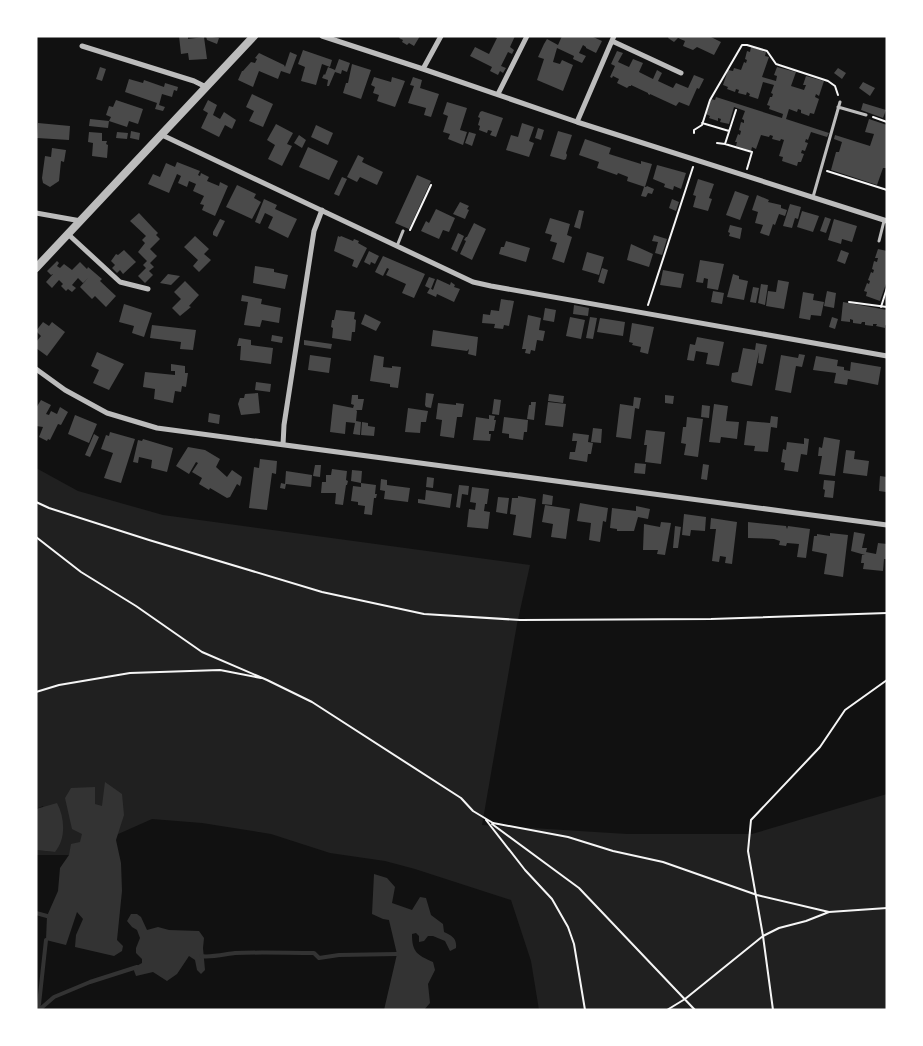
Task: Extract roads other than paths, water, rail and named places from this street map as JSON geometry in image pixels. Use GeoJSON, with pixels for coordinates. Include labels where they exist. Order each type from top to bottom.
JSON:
{"type":"FeatureCollection","features":[{"type":"Feature","properties":{"kind":"street"},"geometry":{"type":"LineString","coordinates":[[36,268],[254,36]]}},
{"type":"Feature","properties":{"kind":"street"},"geometry":{"type":"LineString","coordinates":[[322,36],[577,122],[886,220]]}},
{"type":"Feature","properties":{"kind":"street"},"geometry":{"type":"LineString","coordinates":[[342,42],[345,36]]}},
{"type":"Feature","properties":{"kind":"street"},"geometry":{"type":"LineString","coordinates":[[423,69],[441,36]]}},
{"type":"Feature","properties":{"kind":"street"},"geometry":{"type":"LineString","coordinates":[[498,94],[526,36]]}},
{"type":"Feature","properties":{"kind":"street"},"geometry":{"type":"LineString","coordinates":[[577,122],[613,39],[681,73]]}},
{"type":"Feature","properties":{"kind":"street"},"geometry":{"type":"LineString","coordinates":[[82,46],[194,80],[206,88]]}},
{"type":"Feature","properties":{"kind":"street"},"geometry":{"type":"LineString","coordinates":[[162,135],[473,282],[887,356]]}},
{"type":"Feature","properties":{"kind":"street"},"geometry":{"type":"LineString","coordinates":[[283,445],[284,425],[314,231],[322,210]]}},
{"type":"Feature","properties":{"kind":"street"},"geometry":{"type":"LineString","coordinates":[[36,213],[81,221]]}},
{"type":"Feature","properties":{"kind":"street"},"geometry":{"type":"LineString","coordinates":[[68,235],[120,282],[148,289]]}},
{"type":"Feature","properties":{"kind":"street"},"geometry":{"type":"LineString","coordinates":[[36,369],[65,390],[107,413],[157,428],[887,525]]}},
{"type":"Feature","properties":{"kind":"lane"},"geometry":{"type":"LineString","coordinates":[[813,198],[840,102]]}},
{"type":"Feature","properties":{"kind":"lane"},"geometry":{"type":"LineString","coordinates":[[838,107],[866,115]]}},
{"type":"Feature","properties":{"kind":"lane"},"geometry":{"type":"LineString","coordinates":[[878,241],[886,220]]}},
{"type":"Feature","properties":{"kind":"lane"},"geometry":{"type":"LineString","coordinates":[[397,246],[402,231]]}},
{"type":"Feature","properties":{"kind":"waterway"},"geometry":{"type":"LineString","coordinates":[[36,913],[47,916]]}},
{"type":"Feature","properties":{"kind":"waterway"},"geometry":{"type":"LineString","coordinates":[[37,1010],[46,940]]}},
{"type":"Feature","properties":{"kind":"waterway"},"geometry":{"type":"LineString","coordinates":[[201,956],[235,953],[314,953],[319,958],[339,955],[397,954]]}},
{"type":"Feature","properties":{"kind":"waterway"},"geometry":{"type":"LineString","coordinates":[[39,1010],[54,997],[90,982],[137,967]]}}]}
